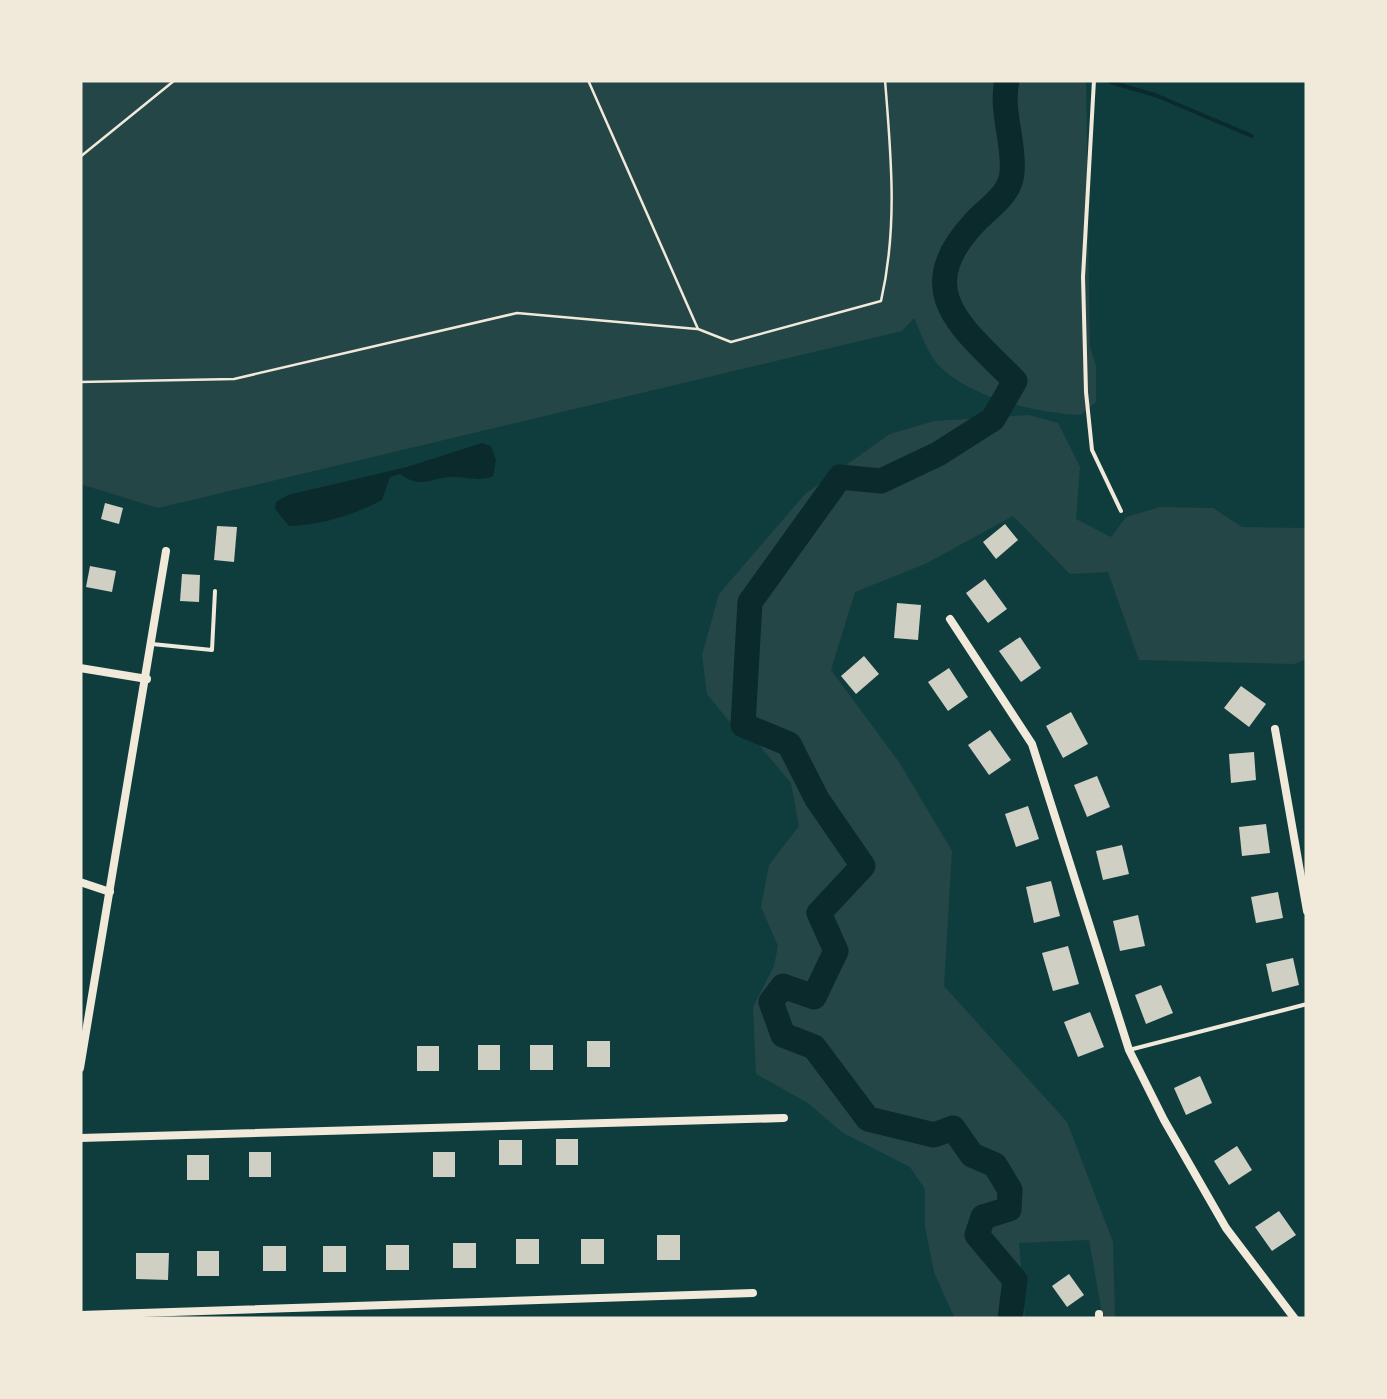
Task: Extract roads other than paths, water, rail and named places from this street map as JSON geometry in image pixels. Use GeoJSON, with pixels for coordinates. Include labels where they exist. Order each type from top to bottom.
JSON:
{"type":"FeatureCollection","features":[{"type":"Feature","properties":{"kind":"street"},"geometry":{"type":"LineString","coordinates":[[80,1068],[148,679],[166,551]]}},
{"type":"Feature","properties":{"kind":"street"},"geometry":{"type":"LineString","coordinates":[[950,619],[1032,744],[1130,1050],[1226,1228],[1295,1319]]}},
{"type":"Feature","properties":{"kind":"street"},"geometry":{"type":"LineString","coordinates":[[80,668],[148,679]]}},
{"type":"Feature","properties":{"kind":"street"},"geometry":{"type":"LineString","coordinates":[[1275,729],[1307,912]]}},
{"type":"Feature","properties":{"kind":"street"},"geometry":{"type":"LineString","coordinates":[[80,882],[110,892]]}},
{"type":"Feature","properties":{"kind":"street"},"geometry":{"type":"LineString","coordinates":[[80,1138],[784,1118]]}},
{"type":"Feature","properties":{"kind":"street"},"geometry":{"type":"LineString","coordinates":[[80,1315],[752,1293]]}},
{"type":"Feature","properties":{"kind":"lane"},"geometry":{"type":"LineString","coordinates":[[1094,80],[1082,277],[1086,392],[1092,450],[1122,511]]}},
{"type":"Feature","properties":{"kind":"lane"},"geometry":{"type":"LineString","coordinates":[[152,644],[212,650],[215,591]]}},
{"type":"Feature","properties":{"kind":"lane"},"geometry":{"type":"LineString","coordinates":[[1130,1050],[1307,1004]]}},
{"type":"Feature","properties":{"kind":"waterway"},"geometry":{"type":"LineString","coordinates":[[1007,80],[1010,181],[955,247],[946,269],[945,290],[963,327],[1015,381],[993,419],[938,454],[881,481],[840,477],[750,602],[743,725],[789,744],[817,799],[863,866],[819,913],[836,951],[814,997],[783,986],[771,1002],[783,1035],[814,1047],[868,1119],[934,1135],[953,1128],[972,1155],[995,1165],[1010,1190],[1009,1209],[983,1217],[977,1235],[1015,1280],[1010,1319]]}},
{"type":"Feature","properties":{"kind":"waterway"},"geometry":{"type":"LineString","coordinates":[[1077,80],[1083,80]]}},
{"type":"Feature","properties":{"kind":"waterway"},"geometry":{"type":"LineString","coordinates":[[1110,82],[1155,95],[1252,136]]}}]}
